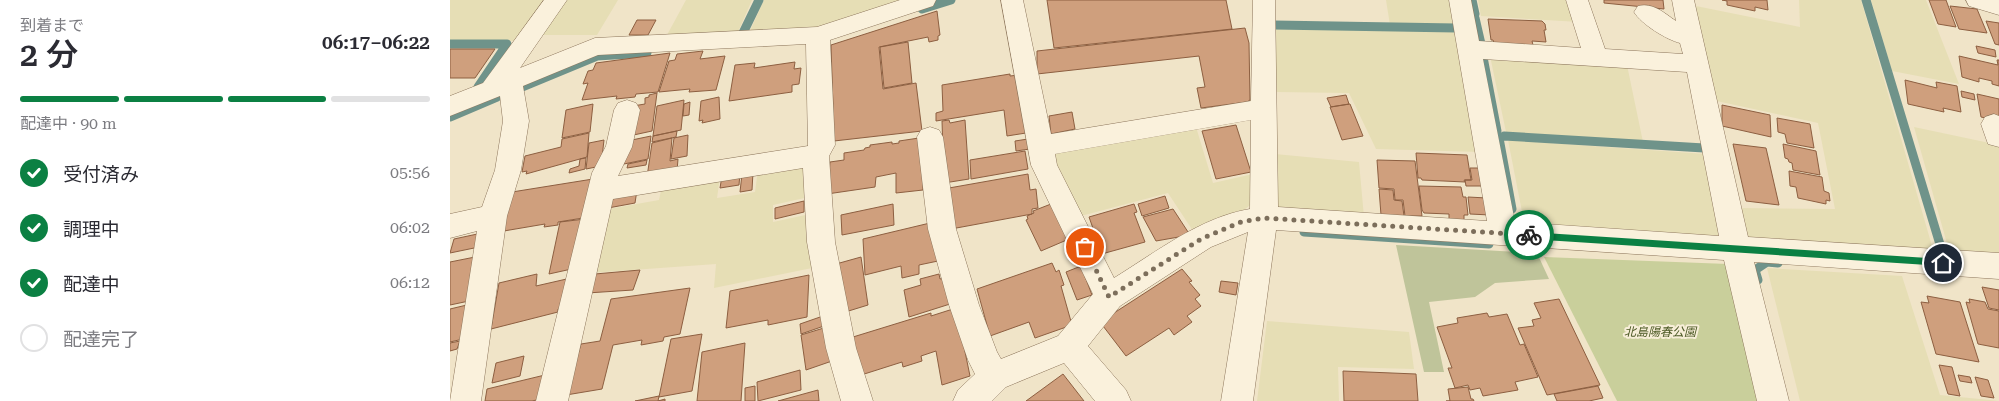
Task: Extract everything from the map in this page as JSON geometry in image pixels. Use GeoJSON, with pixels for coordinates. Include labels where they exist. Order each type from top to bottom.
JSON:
{"type":"FeatureCollection","features":[{"type":"Feature","properties":{"kind":"street"},"geometry":{"type":"LineString","coordinates":[[501,85],[556,0]]}},
{"type":"Feature","properties":{"kind":"street"},"geometry":{"type":"LineString","coordinates":[[450,106],[595,47],[818,35],[925,0]]}},
{"type":"Feature","properties":{"kind":"street"},"geometry":{"type":"LineString","coordinates":[[1012,0],[1044,164],[1109,297]]}},
{"type":"Feature","properties":{"kind":"street"},"geometry":{"type":"LineString","coordinates":[[1237,401],[1264,218],[1264,0]]}},
{"type":"Feature","properties":{"kind":"street"},"geometry":{"type":"LineString","coordinates":[[1460,0],[1502,234]]}},
{"type":"Feature","properties":{"kind":"street"},"geometry":{"type":"LineString","coordinates":[[1577,0],[1596,58]]}},
{"type":"Feature","properties":{"kind":"street"},"geometry":{"type":"LineString","coordinates":[[1683,0],[1736,249],[1772,401]]}},
{"type":"Feature","properties":{"kind":"street"},"geometry":{"type":"LineString","coordinates":[[1976,0],[1999,7]]}},
{"type":"Feature","properties":{"kind":"street"},"geometry":{"type":"LineString","coordinates":[[1646,12],[1678,34],[1691,35]]}},
{"type":"Feature","properties":{"kind":"street"},"geometry":{"type":"LineString","coordinates":[[818,35],[822,145],[816,155],[821,242],[841,348],[857,401]]}},
{"type":"Feature","properties":{"kind":"street"},"geometry":{"type":"LineString","coordinates":[[1469,49],[1698,64]]}},
{"type":"Feature","properties":{"kind":"street"},"geometry":{"type":"LineString","coordinates":[[465,401],[493,216],[508,170],[516,121],[501,85]]}},
{"type":"Feature","properties":{"kind":"street"},"geometry":{"type":"LineString","coordinates":[[1041,146],[1264,108]]}},
{"type":"Feature","properties":{"kind":"street"},"geometry":{"type":"LineString","coordinates":[[552,401],[605,173],[618,147],[627,110]]}},
{"type":"Feature","properties":{"kind":"street"},"geometry":{"type":"LineString","coordinates":[[930,137],[942,229],[971,323],[984,360],[994,377]]}},
{"type":"Feature","properties":{"kind":"street"},"geometry":{"type":"LineString","coordinates":[[601,190],[816,155]]}},
{"type":"Feature","properties":{"kind":"street"},"geometry":{"type":"LineString","coordinates":[[450,226],[493,216]]}},
{"type":"Feature","properties":{"kind":"street"},"geometry":{"type":"LineString","coordinates":[[969,401],[994,377],[1069,346],[1109,297],[1201,239],[1241,222],[1264,218],[1999,266]]}},
{"type":"Feature","properties":{"kind":"street"},"geometry":{"type":"LineString","coordinates":[[1069,346],[1115,401]]}},
{"type":"Feature","properties":{"kind":"shaded area"},"geometry":{"type":"Polygon","coordinates":[[[450,0],[547,0],[517,41],[450,40],[450,0]]]}},
{"type":"Feature","properties":{"kind":"shaded area"},"geometry":{"type":"Polygon","coordinates":[[[566,0],[618,0],[597,35],[541,35],[566,0]]]}},
{"type":"Feature","properties":{"kind":"shaded area"},"geometry":{"type":"Polygon","coordinates":[[[686,0],[752,0],[738,32],[667,35],[686,0]]]}},
{"type":"Feature","properties":{"kind":"shaded area"},"geometry":{"type":"Polygon","coordinates":[[[764,0],[910,0],[815,29],[749,33],[764,0]]]}},
{"type":"Feature","properties":{"kind":"shaded area"},"geometry":{"type":"Polygon","coordinates":[[[1386,0],[1452,0],[1457,25],[1390,25],[1386,0]]]}},
{"type":"Feature","properties":{"kind":"shaded area"},"geometry":{"type":"Polygon","coordinates":[[[1478,0],[1574,0],[1579,22],[1481,16],[1478,0]]]}},
{"type":"Feature","properties":{"kind":"shaded area"},"geometry":{"type":"Polygon","coordinates":[[[1799,0],[1861,0],[1934,253],[1760,242],[1744,234],[1738,208],[1835,209],[1818,123],[1712,100],[1691,5],[1800,27],[1799,0]]]}},
{"type":"Feature","properties":{"kind":"shaded area"},"geometry":{"type":"Polygon","coordinates":[[[1871,0],[1926,0],[1959,84],[1892,71],[1871,0]]]}},
{"type":"Feature","properties":{"kind":"shaded area"},"geometry":{"type":"Polygon","coordinates":[[[1273,29],[1457,31],[1480,152],[1376,149],[1349,93],[1275,92],[1273,29]]]}},
{"type":"Feature","properties":{"kind":"shaded area"},"geometry":{"type":"Polygon","coordinates":[[[1490,56],[1627,65],[1643,142],[1506,132],[1490,56]]]}},
{"type":"Feature","properties":{"kind":"shaded area"},"geometry":{"type":"Polygon","coordinates":[[[1196,127],[1213,183],[1253,174],[1254,202],[1235,217],[1197,237],[1168,193],[1077,217],[1049,160],[1060,149],[1196,127]]]}},
{"type":"Feature","properties":{"kind":"shaded area"},"geometry":{"type":"Polygon","coordinates":[[[1914,127],[1999,145],[1999,257],[1950,254],[1914,127]]]}},
{"type":"Feature","properties":{"kind":"shaded area"},"geometry":{"type":"Polygon","coordinates":[[[1508,140],[1706,154],[1725,230],[1716,237],[1531,227],[1524,222],[1508,140]]]}},
{"type":"Feature","properties":{"kind":"shaded area"},"geometry":{"type":"Polygon","coordinates":[[[1275,154],[1359,162],[1364,217],[1284,213],[1274,205],[1275,154]]]}},
{"type":"Feature","properties":{"kind":"shaded area"},"geometry":{"type":"Polygon","coordinates":[[[802,162],[809,197],[773,205],[773,222],[810,214],[817,267],[714,288],[716,264],[590,273],[603,210],[659,200],[662,186],[720,177],[717,198],[755,192],[758,170],[802,162]]]}},
{"type":"Feature","properties":{"kind":"shaded area"},"geometry":{"type":"Polygon","coordinates":[[[1767,268],[1902,276],[1940,395],[1999,401],[1800,401],[1767,268]]]}},
{"type":"Feature","properties":{"kind":"shaded area"},"geometry":{"type":"Polygon","coordinates":[[[1267,321],[1409,332],[1414,369],[1338,367],[1339,401],[1257,401],[1267,321]]]}},
{"type":"Feature","properties":{"kind":"green space"},"geometry":{"type":"Polygon","coordinates":[[[1396,245],[1537,253],[1549,279],[1495,283],[1475,297],[1429,302],[1444,372],[1424,372],[1396,245]]]}},
{"type":"Feature","properties":{"kind":"green space","name":"北島陽春公園"},"geometry":{"type":"Polygon","coordinates":[[[1544,257],[1728,264],[1758,401],[1617,401],[1544,257]]]}},
{"type":"Feature","properties":{"kind":"building"},"geometry":{"type":"Polygon","coordinates":[[[1047,0],[1226,0],[1232,29],[1054,48],[1047,0]]]}},
{"type":"Feature","properties":{"kind":"building"},"geometry":{"type":"Polygon","coordinates":[[[1604,0],[1663,0],[1664,9],[1604,3],[1604,0]]]}},
{"type":"Feature","properties":{"kind":"building"},"geometry":{"type":"Polygon","coordinates":[[[1722,0],[1767,0],[1768,10],[1755,7],[1755,11],[1727,5],[1727,1],[1722,0]]]}},
{"type":"Feature","properties":{"kind":"building"},"geometry":{"type":"Polygon","coordinates":[[[1929,0],[1946,0],[1956,27],[1938,24],[1929,0]]]}},
{"type":"Feature","properties":{"kind":"building"},"geometry":{"type":"Polygon","coordinates":[[[1950,6],[1977,9],[1987,33],[1959,29],[1950,6]]]}},
{"type":"Feature","properties":{"kind":"building"},"geometry":{"type":"Polygon","coordinates":[[[937,11],[940,35],[938,40],[929,42],[928,37],[879,47],[883,89],[916,83],[922,131],[834,141],[831,45],[937,11]]]}},
{"type":"Feature","properties":{"kind":"building"},"geometry":{"type":"Polygon","coordinates":[[[1488,19],[1542,21],[1545,24],[1546,42],[1532,41],[1533,45],[1494,43],[1491,40],[1488,19]]]}},
{"type":"Feature","properties":{"kind":"building"},"geometry":{"type":"Polygon","coordinates":[[[637,20],[656,20],[648,35],[629,35],[637,20]]]}},
{"type":"Feature","properties":{"kind":"building"},"geometry":{"type":"Polygon","coordinates":[[[1986,21],[1999,23],[1999,45],[1995,44],[1986,21]]]}},
{"type":"Feature","properties":{"kind":"building"},"geometry":{"type":"Polygon","coordinates":[[[1245,28],[1249,43],[1250,100],[1247,102],[1201,108],[1197,88],[1205,87],[1199,56],[1037,74],[1037,51],[1245,28]]]}},
{"type":"Feature","properties":{"kind":"building"},"geometry":{"type":"Polygon","coordinates":[[[908,42],[912,83],[884,88],[880,47],[908,42]]]}},
{"type":"Feature","properties":{"kind":"building"},"geometry":{"type":"Polygon","coordinates":[[[1976,46],[1995,50],[1996,57],[1978,53],[1976,46]]]}},
{"type":"Feature","properties":{"kind":"building"},"geometry":{"type":"Polygon","coordinates":[[[450,49],[495,49],[475,78],[450,78],[450,49]]]}},
{"type":"Feature","properties":{"kind":"building"},"geometry":{"type":"Polygon","coordinates":[[[703,51],[700,59],[725,56],[716,90],[689,92],[690,89],[659,92],[669,61],[675,60],[677,54],[703,51]]]}},
{"type":"Feature","properties":{"kind":"building"},"geometry":{"type":"Polygon","coordinates":[[[670,53],[658,92],[636,94],[635,97],[616,99],[617,96],[582,100],[588,83],[583,84],[588,71],[593,70],[596,63],[670,53]]]}},
{"type":"Feature","properties":{"kind":"building"},"geometry":{"type":"Polygon","coordinates":[[[1959,56],[1998,65],[1997,60],[1999,60],[1999,86],[1992,84],[1992,81],[1979,78],[1979,82],[1962,77],[1959,56]]]}},
{"type":"Feature","properties":{"kind":"building"},"geometry":{"type":"Polygon","coordinates":[[[795,62],[794,69],[801,68],[799,84],[792,85],[792,92],[729,101],[735,65],[755,63],[754,68],[795,62]]]}},
{"type":"Feature","properties":{"kind":"building"},"geometry":{"type":"Polygon","coordinates":[[[1010,74],[1010,76],[1019,75],[1026,133],[1007,136],[1004,110],[936,121],[936,113],[943,111],[942,85],[1010,74]]]}},
{"type":"Feature","properties":{"kind":"building"},"geometry":{"type":"Polygon","coordinates":[[[1905,80],[1937,88],[1936,82],[1957,86],[1961,112],[1943,108],[1944,112],[1908,104],[1905,80]]]}},
{"type":"Feature","properties":{"kind":"building"},"geometry":{"type":"Polygon","coordinates":[[[1961,91],[1974,94],[1975,100],[1962,97],[1961,91]]]}},
{"type":"Feature","properties":{"kind":"building"},"geometry":{"type":"Polygon","coordinates":[[[657,93],[652,131],[629,136],[633,106],[645,104],[645,98],[657,93]]]}},
{"type":"Feature","properties":{"kind":"building"},"geometry":{"type":"Polygon","coordinates":[[[1977,94],[1999,99],[1999,121],[1981,117],[1977,94]]]}},
{"type":"Feature","properties":{"kind":"building"},"geometry":{"type":"Polygon","coordinates":[[[1346,95],[1349,104],[1331,107],[1327,98],[1346,95]]]}},
{"type":"Feature","properties":{"kind":"building"},"geometry":{"type":"Polygon","coordinates":[[[719,97],[720,119],[702,123],[703,120],[699,121],[701,101],[719,97]]]}},
{"type":"Feature","properties":{"kind":"building"},"geometry":{"type":"Polygon","coordinates":[[[684,100],[681,130],[653,136],[657,106],[684,100]]]}},
{"type":"Feature","properties":{"kind":"building"},"geometry":{"type":"Polygon","coordinates":[[[690,102],[689,115],[683,116],[684,104],[690,102]]]}},
{"type":"Feature","properties":{"kind":"building"},"geometry":{"type":"Polygon","coordinates":[[[593,104],[590,132],[562,138],[566,110],[593,104]]]}},
{"type":"Feature","properties":{"kind":"building"},"geometry":{"type":"Polygon","coordinates":[[[1350,104],[1363,136],[1342,140],[1330,107],[1350,104]]]}},
{"type":"Feature","properties":{"kind":"building"},"geometry":{"type":"Polygon","coordinates":[[[1722,105],[1770,115],[1771,137],[1722,126],[1722,105]]]}},
{"type":"Feature","properties":{"kind":"building"},"geometry":{"type":"Polygon","coordinates":[[[1072,112],[1075,129],[1051,134],[1049,116],[1072,112]]]}},
{"type":"Feature","properties":{"kind":"building"},"geometry":{"type":"Polygon","coordinates":[[[1777,118],[1810,124],[1814,148],[1787,143],[1785,134],[1778,132],[1777,118]]]}},
{"type":"Feature","properties":{"kind":"building"},"geometry":{"type":"Polygon","coordinates":[[[949,120],[950,123],[965,120],[969,179],[944,183],[942,121],[949,120]]]}},
{"type":"Feature","properties":{"kind":"building"},"geometry":{"type":"Polygon","coordinates":[[[1236,125],[1251,172],[1216,179],[1202,131],[1236,125]]]}},
{"type":"Feature","properties":{"kind":"building"},"geometry":{"type":"Polygon","coordinates":[[[677,131],[676,137],[652,142],[653,136],[677,131]]]}},
{"type":"Feature","properties":{"kind":"building"},"geometry":{"type":"Polygon","coordinates":[[[589,133],[587,157],[526,174],[527,171],[522,172],[525,156],[561,147],[562,139],[589,133]]]}},
{"type":"Feature","properties":{"kind":"building"},"geometry":{"type":"Polygon","coordinates":[[[688,135],[687,156],[671,159],[674,138],[688,135]]]}},
{"type":"Feature","properties":{"kind":"building"},"geometry":{"type":"Polygon","coordinates":[[[651,136],[648,159],[624,164],[627,141],[651,136]]]}},
{"type":"Feature","properties":{"kind":"building"},"geometry":{"type":"Polygon","coordinates":[[[672,138],[670,161],[678,159],[677,171],[647,177],[652,143],[672,138]]]}},
{"type":"Feature","properties":{"kind":"building"},"geometry":{"type":"Polygon","coordinates":[[[919,138],[924,142],[923,190],[896,193],[896,173],[876,177],[875,187],[827,194],[830,162],[844,160],[844,153],[864,150],[870,147],[870,145],[899,143],[899,141],[919,138]]]}},
{"type":"Feature","properties":{"kind":"building"},"geometry":{"type":"Polygon","coordinates":[[[1028,139],[1030,149],[1016,151],[1015,141],[1028,139]]]}},
{"type":"Feature","properties":{"kind":"building"},"geometry":{"type":"Polygon","coordinates":[[[604,140],[601,166],[586,169],[589,143],[604,140]]]}},
{"type":"Feature","properties":{"kind":"building"},"geometry":{"type":"Polygon","coordinates":[[[1733,144],[1766,148],[1779,205],[1746,201],[1733,144]]]}},
{"type":"Feature","properties":{"kind":"building"},"geometry":{"type":"Polygon","coordinates":[[[1783,144],[1816,151],[1820,175],[1793,170],[1792,163],[1785,158],[1783,144]]]}},
{"type":"Feature","properties":{"kind":"building"},"geometry":{"type":"Polygon","coordinates":[[[1025,151],[1028,169],[971,179],[970,160],[1025,151]]]}},
{"type":"Feature","properties":{"kind":"building"},"geometry":{"type":"Polygon","coordinates":[[[1416,153],[1467,155],[1471,180],[1464,180],[1465,182],[1422,180],[1418,178],[1416,153]]]}},
{"type":"Feature","properties":{"kind":"building"},"geometry":{"type":"Polygon","coordinates":[[[586,158],[585,169],[569,173],[570,169],[579,166],[580,159],[586,158]]]}},
{"type":"Feature","properties":{"kind":"building"},"geometry":{"type":"Polygon","coordinates":[[[647,160],[646,165],[627,168],[628,164],[647,160]]]}},
{"type":"Feature","properties":{"kind":"building"},"geometry":{"type":"Polygon","coordinates":[[[1377,160],[1415,161],[1422,216],[1405,216],[1403,200],[1395,200],[1394,189],[1379,188],[1377,160]]]}},
{"type":"Feature","properties":{"kind":"building"},"geometry":{"type":"Polygon","coordinates":[[[1470,168],[1480,168],[1483,186],[1466,186],[1465,180],[1472,180],[1470,168]]]}},
{"type":"Feature","properties":{"kind":"building"},"geometry":{"type":"Polygon","coordinates":[[[1789,171],[1822,177],[1824,191],[1829,193],[1830,201],[1826,200],[1826,204],[1798,198],[1796,187],[1790,186],[1789,171]]]}},
{"type":"Feature","properties":{"kind":"building"},"geometry":{"type":"Polygon","coordinates":[[[753,172],[752,190],[740,192],[742,174],[753,172]]]}},
{"type":"Feature","properties":{"kind":"building"},"geometry":{"type":"Polygon","coordinates":[[[740,173],[739,185],[720,188],[722,176],[740,173]]]}},
{"type":"Feature","properties":{"kind":"building"},"geometry":{"type":"Polygon","coordinates":[[[1028,174],[1030,190],[1036,189],[1038,208],[1032,209],[1032,214],[951,229],[949,188],[1028,174]]]}},
{"type":"Feature","properties":{"kind":"building"},"geometry":{"type":"Polygon","coordinates":[[[593,179],[583,218],[558,222],[558,225],[544,227],[545,224],[498,232],[512,192],[593,179]]]}},
{"type":"Feature","properties":{"kind":"building"},"geometry":{"type":"Polygon","coordinates":[[[1419,186],[1461,187],[1463,197],[1466,197],[1468,215],[1464,215],[1464,220],[1449,220],[1449,214],[1424,213],[1419,186]]]}},
{"type":"Feature","properties":{"kind":"building"},"geometry":{"type":"Polygon","coordinates":[[[1379,189],[1393,190],[1394,200],[1402,201],[1404,216],[1381,215],[1379,189]]]}},
{"type":"Feature","properties":{"kind":"building"},"geometry":{"type":"Polygon","coordinates":[[[637,190],[635,203],[608,208],[611,194],[637,190]]]}},
{"type":"Feature","properties":{"kind":"building"},"geometry":{"type":"Polygon","coordinates":[[[1165,196],[1169,208],[1142,216],[1138,204],[1165,196]]]}},
{"type":"Feature","properties":{"kind":"building"},"geometry":{"type":"Polygon","coordinates":[[[1468,197],[1487,198],[1490,215],[1470,214],[1468,197]]]}},
{"type":"Feature","properties":{"kind":"building"},"geometry":{"type":"Polygon","coordinates":[[[804,201],[804,212],[775,219],[775,208],[804,201]]]}},
{"type":"Feature","properties":{"kind":"building"},"geometry":{"type":"Polygon","coordinates":[[[893,204],[894,225],[842,235],[841,215],[893,204]]]}},
{"type":"Feature","properties":{"kind":"building"},"geometry":{"type":"Polygon","coordinates":[[[1051,204],[1069,239],[1041,251],[1026,220],[1028,219],[1027,216],[1034,213],[1033,211],[1051,204]]]}},
{"type":"Feature","properties":{"kind":"building"},"geometry":{"type":"Polygon","coordinates":[[[1134,204],[1137,212],[1134,213],[1145,242],[1098,255],[1092,235],[1095,234],[1089,217],[1134,204]]]}},
{"type":"Feature","properties":{"kind":"building"},"geometry":{"type":"Polygon","coordinates":[[[1173,209],[1190,235],[1156,241],[1143,217],[1173,209]]]}},
{"type":"Feature","properties":{"kind":"building"},"geometry":{"type":"Polygon","coordinates":[[[585,219],[576,268],[549,274],[560,222],[585,219]]]}},
{"type":"Feature","properties":{"kind":"building"},"geometry":{"type":"Polygon","coordinates":[[[930,223],[938,261],[919,265],[919,274],[902,278],[901,266],[865,275],[863,239],[930,223]]]}},
{"type":"Feature","properties":{"kind":"building"},"geometry":{"type":"Polygon","coordinates":[[[482,233],[479,247],[450,253],[454,239],[482,233]]]}},
{"type":"Feature","properties":{"kind":"building"},"geometry":{"type":"Polygon","coordinates":[[[480,256],[469,301],[450,305],[450,262],[480,256]]]}},
{"type":"Feature","properties":{"kind":"building"},"geometry":{"type":"Polygon","coordinates":[[[861,257],[868,305],[842,313],[836,264],[861,257]]]}},
{"type":"Feature","properties":{"kind":"building"},"geometry":{"type":"Polygon","coordinates":[[[1052,263],[1056,272],[1059,270],[1064,285],[1061,286],[1072,325],[1035,338],[1029,322],[990,336],[977,289],[1052,263]]]}},
{"type":"Feature","properties":{"kind":"building"},"geometry":{"type":"Polygon","coordinates":[[[1081,266],[1092,295],[1077,300],[1066,272],[1081,266]]]}},
{"type":"Feature","properties":{"kind":"building"},"geometry":{"type":"Polygon","coordinates":[[[1182,269],[1192,281],[1189,282],[1200,295],[1195,299],[1201,306],[1187,316],[1192,322],[1174,335],[1169,328],[1126,356],[1100,322],[1182,269]]]}},
{"type":"Feature","properties":{"kind":"building"},"geometry":{"type":"Polygon","coordinates":[[[640,270],[633,290],[587,293],[595,274],[640,270]]]}},
{"type":"Feature","properties":{"kind":"building"},"geometry":{"type":"Polygon","coordinates":[[[537,274],[536,286],[571,278],[567,306],[558,309],[558,312],[491,329],[499,283],[537,274]]]}},
{"type":"Feature","properties":{"kind":"building"},"geometry":{"type":"Polygon","coordinates":[[[939,274],[940,279],[944,278],[950,304],[909,317],[904,290],[921,285],[920,279],[939,274]]]}},
{"type":"Feature","properties":{"kind":"building"},"geometry":{"type":"Polygon","coordinates":[[[809,275],[807,317],[768,325],[768,320],[726,328],[730,291],[809,275]]]}},
{"type":"Feature","properties":{"kind":"building"},"geometry":{"type":"Polygon","coordinates":[[[1221,281],[1238,283],[1236,295],[1219,292],[1221,281]]]}},
{"type":"Feature","properties":{"kind":"building"},"geometry":{"type":"Polygon","coordinates":[[[1982,287],[1999,290],[1999,310],[1989,308],[1982,287]]]}},
{"type":"Feature","properties":{"kind":"building"},"geometry":{"type":"Polygon","coordinates":[[[690,288],[680,334],[664,337],[663,341],[641,345],[642,340],[613,345],[602,389],[566,395],[581,344],[600,341],[611,299],[690,288]]]}},
{"type":"Feature","properties":{"kind":"building"},"geometry":{"type":"Polygon","coordinates":[[[1927,296],[1960,302],[1979,362],[1936,354],[1921,302],[1929,303],[1927,296]]]}},
{"type":"Feature","properties":{"kind":"building"},"geometry":{"type":"Polygon","coordinates":[[[1559,299],[1600,385],[1547,395],[1518,328],[1534,326],[1532,320],[1541,318],[1534,303],[1559,299]]]}},
{"type":"Feature","properties":{"kind":"building"},"geometry":{"type":"Polygon","coordinates":[[[1969,299],[1985,302],[1988,309],[1999,311],[1999,348],[1978,344],[1966,302],[1970,303],[1969,299]]]}},
{"type":"Feature","properties":{"kind":"building"},"geometry":{"type":"Polygon","coordinates":[[[471,304],[463,339],[450,342],[450,309],[471,304]]]}},
{"type":"Feature","properties":{"kind":"building"},"geometry":{"type":"Polygon","coordinates":[[[956,308],[970,376],[942,385],[936,351],[921,356],[922,361],[903,367],[902,362],[858,376],[853,337],[931,313],[931,316],[956,308]]]}},
{"type":"Feature","properties":{"kind":"building"},"geometry":{"type":"Polygon","coordinates":[[[1487,313],[1489,317],[1507,314],[1520,345],[1524,344],[1538,377],[1515,382],[1518,390],[1483,396],[1480,388],[1470,390],[1468,385],[1455,388],[1448,368],[1452,368],[1437,327],[1458,323],[1457,318],[1487,313]]]}},
{"type":"Feature","properties":{"kind":"building"},"geometry":{"type":"Polygon","coordinates":[[[823,316],[824,326],[801,334],[800,324],[823,316]]]}},
{"type":"Feature","properties":{"kind":"building"},"geometry":{"type":"Polygon","coordinates":[[[827,327],[832,361],[806,370],[801,335],[827,327]]]}},
{"type":"Feature","properties":{"kind":"building"},"geometry":{"type":"Polygon","coordinates":[[[702,334],[692,391],[659,397],[671,339],[702,334]]]}},
{"type":"Feature","properties":{"kind":"building"},"geometry":{"type":"Polygon","coordinates":[[[460,341],[457,349],[450,351],[450,343],[460,341]]]}},
{"type":"Feature","properties":{"kind":"building"},"geometry":{"type":"Polygon","coordinates":[[[745,343],[741,401],[697,401],[702,352],[745,343]]]}},
{"type":"Feature","properties":{"kind":"building"},"geometry":{"type":"Polygon","coordinates":[[[524,356],[520,376],[492,383],[496,363],[524,356]]]}},
{"type":"Feature","properties":{"kind":"building"},"geometry":{"type":"Polygon","coordinates":[[[1939,365],[1952,367],[1960,396],[1948,394],[1939,365]]]}},
{"type":"Feature","properties":{"kind":"building"},"geometry":{"type":"Polygon","coordinates":[[[800,370],[801,390],[758,401],[757,382],[800,370]]]}},
{"type":"Feature","properties":{"kind":"building"},"geometry":{"type":"Polygon","coordinates":[[[1343,371],[1416,374],[1418,401],[1344,401],[1343,371]]]}},
{"type":"Feature","properties":{"kind":"building"},"geometry":{"type":"Polygon","coordinates":[[[549,374],[545,398],[532,401],[485,401],[487,389],[549,374]]]}},
{"type":"Feature","properties":{"kind":"building"},"geometry":{"type":"Polygon","coordinates":[[[1063,374],[1084,401],[1026,401],[1063,374]]]}},
{"type":"Feature","properties":{"kind":"building"},"geometry":{"type":"Polygon","coordinates":[[[1958,375],[1970,377],[1972,383],[1960,381],[1958,375]]]}},
{"type":"Feature","properties":{"kind":"building"},"geometry":{"type":"Polygon","coordinates":[[[1975,377],[1988,380],[1994,398],[1981,396],[1975,377]]]}},
{"type":"Feature","properties":{"kind":"building"},"geometry":{"type":"Polygon","coordinates":[[[755,386],[755,401],[745,401],[745,388],[755,386]]]}},
{"type":"Feature","properties":{"kind":"building"},"geometry":{"type":"Polygon","coordinates":[[[1598,386],[1603,398],[1589,401],[1557,401],[1554,394],[1598,386]]]}},
{"type":"Feature","properties":{"kind":"building"},"geometry":{"type":"Polygon","coordinates":[[[1468,387],[1471,399],[1474,401],[1450,401],[1448,389],[1468,387]]]}},
{"type":"Feature","properties":{"kind":"building"},"geometry":{"type":"Polygon","coordinates":[[[818,390],[819,401],[778,401],[818,390]]]}},
{"type":"Feature","properties":{"kind":"building"},"geometry":{"type":"Polygon","coordinates":[[[659,396],[658,401],[635,401],[659,396]]]}},
{"type":"Feature","properties":{"kind":"waterway"},"geometry":{"type":"LineString","coordinates":[[743,33],[759,0]]}},
{"type":"Feature","properties":{"kind":"waterway"},"geometry":{"type":"LineString","coordinates":[[922,9],[951,0]]}},
{"type":"Feature","properties":{"kind":"waterway"},"geometry":{"type":"LineString","coordinates":[[1472,0],[1475,14]]}},
{"type":"Feature","properties":{"kind":"waterway"},"geometry":{"type":"LineString","coordinates":[[1866,0],[1942,251]]}},
{"type":"Feature","properties":{"kind":"waterway"},"geometry":{"type":"LineString","coordinates":[[1475,18],[1481,44]]}},
{"type":"Feature","properties":{"kind":"waterway"},"geometry":{"type":"LineString","coordinates":[[1274,25],[1456,28]]}},
{"type":"Feature","properties":{"kind":"waterway"},"geometry":{"type":"LineString","coordinates":[[450,44],[507,44],[478,87]]}},
{"type":"Feature","properties":{"kind":"waterway"},"geometry":{"type":"LineString","coordinates":[[522,87],[597,56],[647,53]]}},
{"type":"Feature","properties":{"kind":"waterway"},"geometry":{"type":"LineString","coordinates":[[1483,57],[1497,131]]}},
{"type":"Feature","properties":{"kind":"waterway"},"geometry":{"type":"LineString","coordinates":[[450,117],[497,97]]}},
{"type":"Feature","properties":{"kind":"waterway"},"geometry":{"type":"LineString","coordinates":[[1504,136],[1704,148]]}},
{"type":"Feature","properties":{"kind":"waterway"},"geometry":{"type":"LineString","coordinates":[[1499,138],[1512,209]]}},
{"type":"Feature","properties":{"kind":"waterway"},"geometry":{"type":"LineString","coordinates":[[1304,232],[1489,244]]}},
{"type":"Feature","properties":{"kind":"waterway"},"geometry":{"type":"LineString","coordinates":[[1758,280],[1755,270],[1767,262],[1778,263]]}},
{"type":"Feature","properties":{"kind":"way so far"},"geometry":{"type":"LineString","coordinates":[[1085,247],[1109,297],[1201,239],[1241,222],[1264,218],[1529,235]]}},
{"type":"Feature","properties":{"kind":"route"},"geometry":{"type":"LineString","coordinates":[[1529,235],[1943,263]]}}]}
